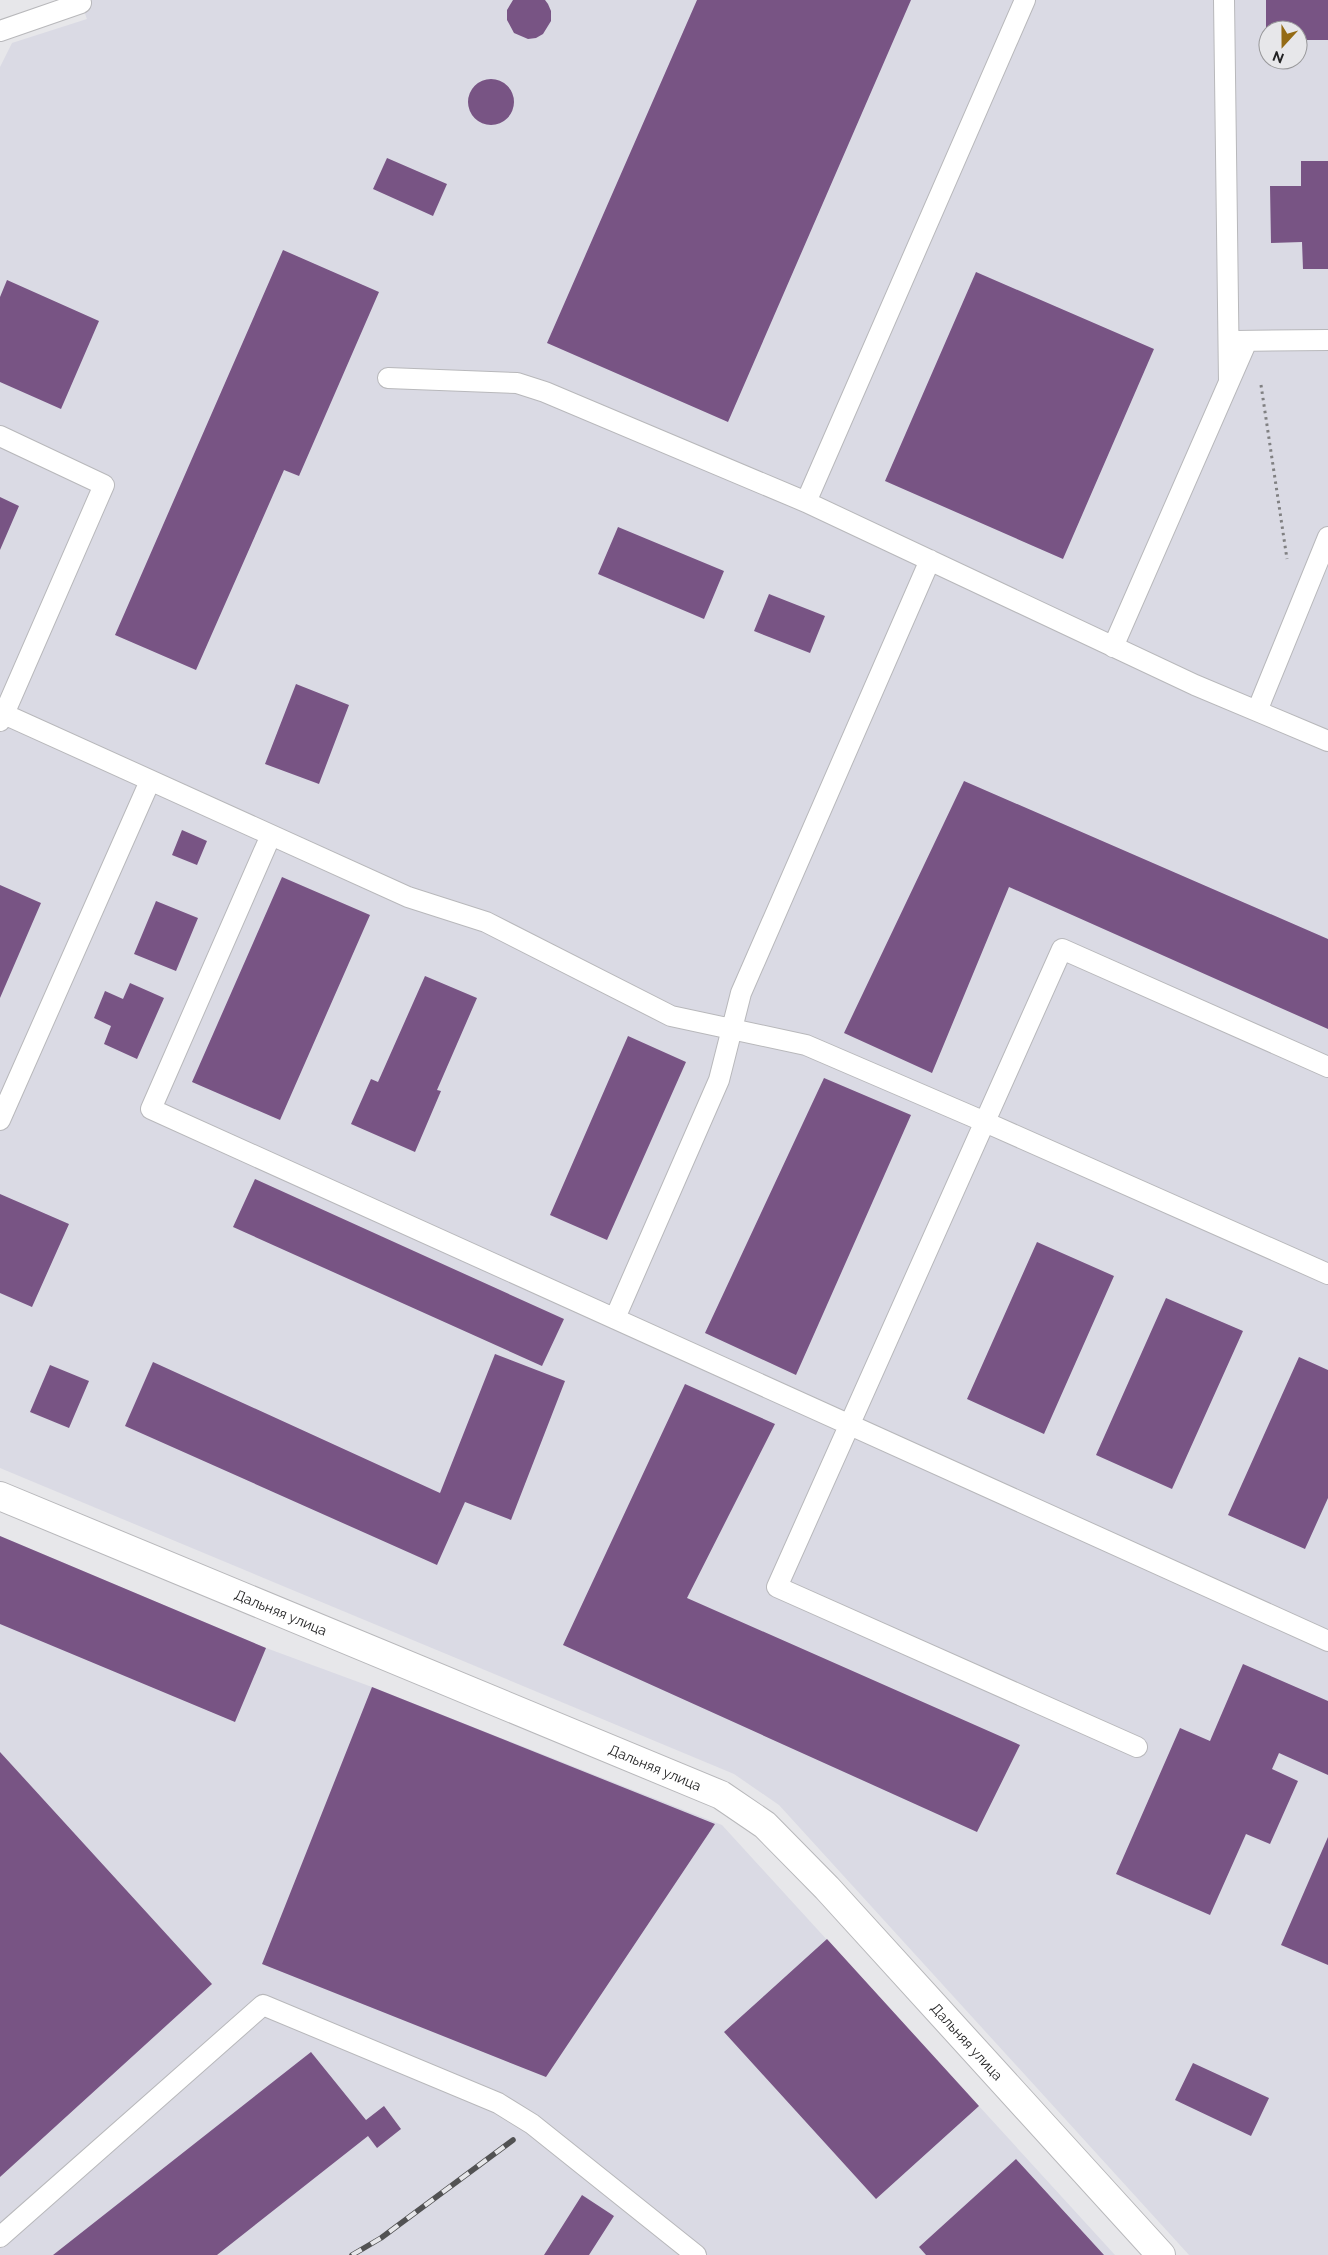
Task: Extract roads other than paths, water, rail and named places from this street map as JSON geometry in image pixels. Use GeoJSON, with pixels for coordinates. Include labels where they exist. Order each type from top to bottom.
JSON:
{"type":"FeatureCollection","features":[{"type":"Feature","properties":{"kind":"street","name":"Дальняя улица"},"geometry":{"type":"LineString","coordinates":[[0,1496],[721,1795],[765,1825],[827,1888],[1161,2255]]}},
{"type":"Feature","properties":{"kind":"lane"},"geometry":{"type":"LineString","coordinates":[[806,502],[1025,0]]}},
{"type":"Feature","properties":{"kind":"lane"},"geometry":{"type":"LineString","coordinates":[[1113,647],[1229,381],[1238,341],[1224,0]]}},
{"type":"Feature","properties":{"kind":"lane"},"geometry":{"type":"LineString","coordinates":[[0,31],[81,3]]}},
{"type":"Feature","properties":{"kind":"lane"},"geometry":{"type":"LineString","coordinates":[[1238,341],[1328,340]]}},
{"type":"Feature","properties":{"kind":"lane"},"geometry":{"type":"LineString","coordinates":[[388,378],[518,383],[545,392],[806,502],[1195,685],[1328,741]]}},
{"type":"Feature","properties":{"kind":"lane"},"geometry":{"type":"LineString","coordinates":[[0,436],[104,485],[2,718],[150,781],[408,898],[486,922],[671,1016],[806,1046],[985,1122],[1328,1274]]}},
{"type":"Feature","properties":{"kind":"lane"},"geometry":{"type":"LineString","coordinates":[[1257,711],[1328,537]]}},
{"type":"Feature","properties":{"kind":"lane"},"geometry":{"type":"LineString","coordinates":[[615,1318],[719,1080],[741,994],[930,560]]}},
{"type":"Feature","properties":{"kind":"lane"},"geometry":{"type":"LineString","coordinates":[[0,1120],[150,781]]}},
{"type":"Feature","properties":{"kind":"lane"},"geometry":{"type":"LineString","coordinates":[[270,835],[151,1109],[1328,1641]]}},
{"type":"Feature","properties":{"kind":"lane"},"geometry":{"type":"LineString","coordinates":[[1137,1747],[777,1586],[1062,949],[1328,1067]]}},
{"type":"Feature","properties":{"kind":"lane"},"geometry":{"type":"LineString","coordinates":[[0,2237],[262,2005],[498,2103],[532,2124],[696,2255]]}},
{"type":"Feature","properties":{"kind":"railway"},"geometry":{"type":"LineString","coordinates":[[352,2255],[381,2238],[513,2140]]}}]}
